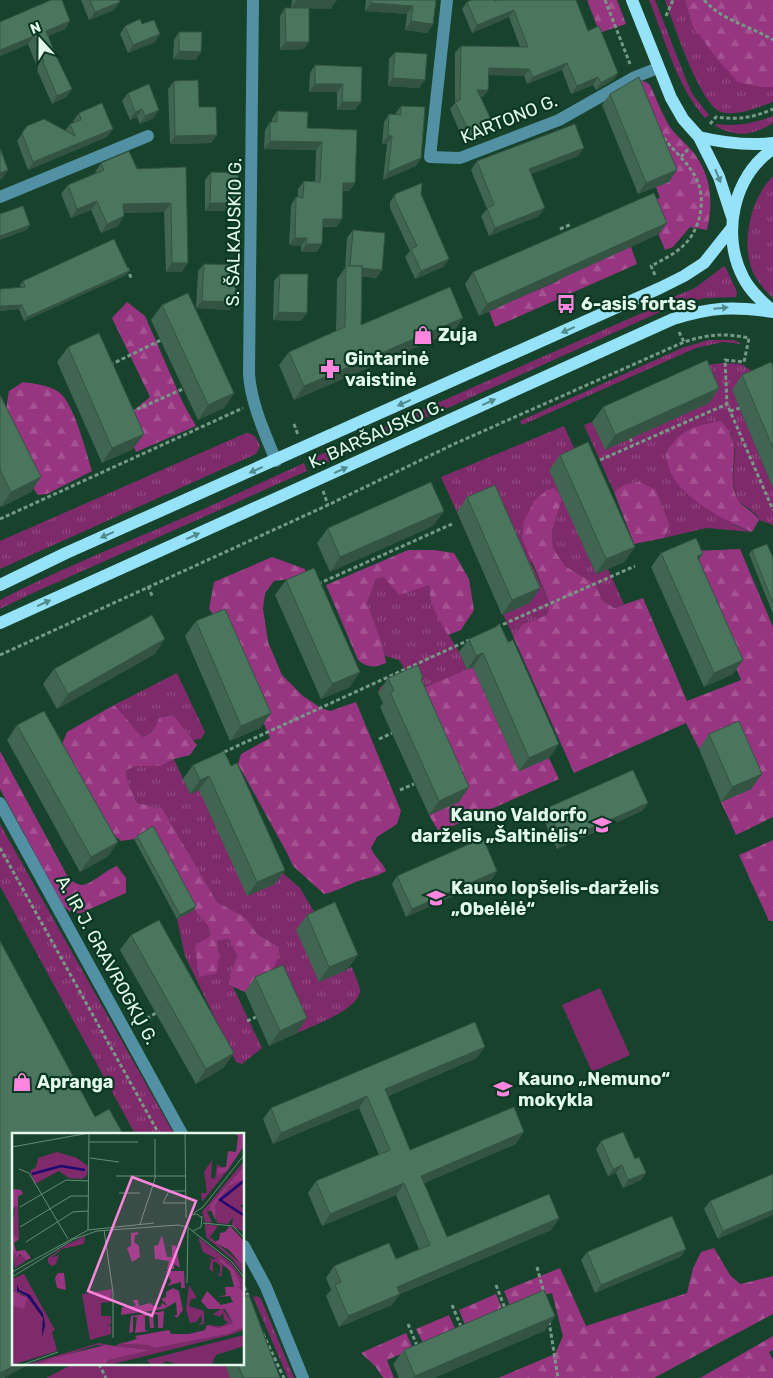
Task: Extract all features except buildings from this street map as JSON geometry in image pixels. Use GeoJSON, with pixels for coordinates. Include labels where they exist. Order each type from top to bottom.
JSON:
{"type":"FeatureCollection","features":[{"type":"Feature","properties":{"kind":"main road"},"geometry":{"type":"LineString","coordinates":[[632,0],[671,98],[683,119],[699,137],[719,177],[732,223]]}},
{"type":"Feature","properties":{"kind":"main road"},"geometry":{"type":"LineString","coordinates":[[699,137],[735,144],[773,143]]}},
{"type":"Feature","properties":{"kind":"main road"},"geometry":{"type":"LineString","coordinates":[[773,149],[755,165],[744,181],[737,198],[732,223],[732,245],[742,276],[751,290],[773,312]]}},
{"type":"Feature","properties":{"kind":"main road","name":"K. BARŠAUSKO G."},"geometry":{"type":"LineString","coordinates":[[0,585],[66,553],[276,461],[660,288],[704,263],[732,223]]}},
{"type":"Feature","properties":{"kind":"main road","name":"K. BARŠAUSKO G."},"geometry":{"type":"LineString","coordinates":[[0,623],[674,319],[710,309],[728,307],[773,312]]}},
{"type":"Feature","properties":{"kind":"street","name":"S. ŠALKAUSKIO G."},"geometry":{"type":"LineString","coordinates":[[253,0],[249,374],[254,403],[276,461]]}},
{"type":"Feature","properties":{"kind":"street","name":"KARTONO G."},"geometry":{"type":"LineString","coordinates":[[447,0],[430,157],[460,158],[559,120],[635,77],[658,68]]}},
{"type":"Feature","properties":{"kind":"street"},"geometry":{"type":"LineString","coordinates":[[0,197],[148,136]]}},
{"type":"Feature","properties":{"kind":"street","name":"A. IR J. GRAVROGKŲ G."},"geometry":{"type":"LineString","coordinates":[[0,803],[181,1133]]}},
{"type":"Feature","properties":{"kind":"street"},"geometry":{"type":"LineString","coordinates":[[245,1248],[266,1287],[303,1378]]}},
{"type":"Feature","properties":{"kind":"path"},"geometry":{"type":"LineString","coordinates":[[666,16],[673,0]]}},
{"type":"Feature","properties":{"kind":"path"},"geometry":{"type":"LineString","coordinates":[[704,0],[711,9],[731,21],[773,40]]}},
{"type":"Feature","properties":{"kind":"path"},"geometry":{"type":"LineString","coordinates":[[716,117],[734,120],[753,117],[773,109]]}},
{"type":"Feature","properties":{"kind":"path"},"geometry":{"type":"LineString","coordinates":[[651,266],[671,255],[685,244],[698,222],[701,209],[701,192],[696,177],[681,157]]}},
{"type":"Feature","properties":{"kind":"path"},"geometry":{"type":"LineString","coordinates":[[560,229],[572,224]]}},
{"type":"Feature","properties":{"kind":"path"},"geometry":{"type":"LineString","coordinates":[[125,263],[132,280]]}},
{"type":"Feature","properties":{"kind":"path"},"geometry":{"type":"LineString","coordinates":[[0,655],[328,505],[454,444],[684,342],[703,336],[721,334],[749,338],[744,362],[725,360],[727,404],[773,510]]}},
{"type":"Feature","properties":{"kind":"path"},"geometry":{"type":"LineString","coordinates":[[106,367],[161,340]]}},
{"type":"Feature","properties":{"kind":"path"},"geometry":{"type":"LineString","coordinates":[[128,414],[183,389]]}},
{"type":"Feature","properties":{"kind":"path"},"geometry":{"type":"LineString","coordinates":[[0,519],[254,403]]}},
{"type":"Feature","properties":{"kind":"path"},"geometry":{"type":"LineString","coordinates":[[600,460],[727,404]]}},
{"type":"Feature","properties":{"kind":"path"},"geometry":{"type":"LineString","coordinates":[[730,411],[740,408]]}},
{"type":"Feature","properties":{"kind":"path"},"geometry":{"type":"LineString","coordinates":[[684,414],[686,422]]}},
{"type":"Feature","properties":{"kind":"path"},"geometry":{"type":"LineString","coordinates":[[630,438],[633,445]]}},
{"type":"Feature","properties":{"kind":"path"},"geometry":{"type":"LineString","coordinates":[[751,459],[759,455]]}},
{"type":"Feature","properties":{"kind":"path"},"geometry":{"type":"LineString","coordinates":[[317,585],[452,524]]}},
{"type":"Feature","properties":{"kind":"path"},"geometry":{"type":"LineString","coordinates":[[404,539],[407,544]]}},
{"type":"Feature","properties":{"kind":"path"},"geometry":{"type":"LineString","coordinates":[[355,561],[357,566]]}},
{"type":"Feature","properties":{"kind":"path"},"geometry":{"type":"LineString","coordinates":[[490,630],[636,566]]}},
{"type":"Feature","properties":{"kind":"path"},"geometry":{"type":"LineString","coordinates":[[148,586],[153,598]]}},
{"type":"Feature","properties":{"kind":"path"},"geometry":{"type":"LineString","coordinates":[[224,752],[473,639]]}},
{"type":"Feature","properties":{"kind":"path"},"geometry":{"type":"LineString","coordinates":[[379,738],[392,733]]}},
{"type":"Feature","properties":{"kind":"path"},"geometry":{"type":"LineString","coordinates":[[400,790],[414,784]]}},
{"type":"Feature","properties":{"kind":"path"},"geometry":{"type":"LineString","coordinates":[[0,848],[158,1133]]}},
{"type":"Feature","properties":{"kind":"path"},"geometry":{"type":"LineString","coordinates":[[140,1022],[156,1013]]}},
{"type":"Feature","properties":{"kind":"path"},"geometry":{"type":"LineString","coordinates":[[247,1021],[256,1017]]}},
{"type":"Feature","properties":{"kind":"path"},"geometry":{"type":"LineString","coordinates":[[537,1267],[546,1299]]}},
{"type":"Feature","properties":{"kind":"path"},"geometry":{"type":"LineString","coordinates":[[496,1285],[508,1316]]}},
{"type":"Feature","properties":{"kind":"path"},"geometry":{"type":"LineString","coordinates":[[245,1289],[252,1304]]}},
{"type":"Feature","properties":{"kind":"path"},"geometry":{"type":"LineString","coordinates":[[452,1305],[464,1334]]}},
{"type":"Feature","properties":{"kind":"path"},"geometry":{"type":"LineString","coordinates":[[549,1315],[558,1378]]}},
{"type":"Feature","properties":{"kind":"path"},"geometry":{"type":"LineString","coordinates":[[408,1324],[420,1353]]}},
{"type":"Feature","properties":{"kind":"path"},"geometry":{"type":"LineString","coordinates":[[262,1331],[284,1378]]}},
{"type":"Feature","properties":{"kind":"path"},"geometry":{"type":"LineString","coordinates":[[101,1366],[106,1378]]}},
{"type":"Feature","properties":{"kind":"green space"},"geometry":{"type":"Polygon","coordinates":[[[587,0],[617,0],[626,24],[602,32],[597,26],[587,0]]]}},
{"type":"Feature","properties":{"kind":"green space"},"geometry":{"type":"Polygon","coordinates":[[[649,0],[655,0],[693,95],[709,115],[705,118],[695,106],[679,78],[649,0]]]}},
{"type":"Feature","properties":{"kind":"green space"},"geometry":{"type":"Polygon","coordinates":[[[665,0],[685,0],[692,25],[760,87],[773,87],[773,102],[747,111],[733,113],[721,112],[713,106],[705,95],[688,62],[665,0]]]}},
{"type":"Feature","properties":{"kind":"green space"},"geometry":{"type":"Polygon","coordinates":[[[685,0],[773,0],[773,87],[760,87],[738,82],[717,59],[692,25],[685,0]]]}},
{"type":"Feature","properties":{"kind":"green space"},"geometry":{"type":"Polygon","coordinates":[[[642,81],[650,85],[670,127],[696,156],[705,174],[710,192],[707,230],[690,227],[673,247],[665,250],[646,204],[660,198],[656,187],[669,181],[630,87],[642,81]]]}},
{"type":"Feature","properties":{"kind":"green space"},"geometry":{"type":"Polygon","coordinates":[[[773,116],[773,123],[745,134],[723,130],[715,126],[717,124],[746,124],[773,116]]]}},
{"type":"Feature","properties":{"kind":"green space"},"geometry":{"type":"Polygon","coordinates":[[[773,176],[773,298],[761,285],[752,270],[749,259],[748,233],[750,220],[759,196],[773,176]]]}},
{"type":"Feature","properties":{"kind":"green space"},"geometry":{"type":"Polygon","coordinates":[[[631,247],[637,264],[495,327],[489,311],[558,281],[545,249],[631,247]]]}},
{"type":"Feature","properties":{"kind":"green space"},"geometry":{"type":"Polygon","coordinates":[[[724,266],[737,292],[736,297],[704,298],[675,307],[671,298],[695,288],[724,266]]]}},
{"type":"Feature","properties":{"kind":"green space"},"geometry":{"type":"Polygon","coordinates":[[[127,302],[145,316],[183,403],[196,426],[136,452],[123,419],[150,397],[112,318],[127,302]]]}},
{"type":"Feature","properties":{"kind":"green space"},"geometry":{"type":"Polygon","coordinates":[[[660,305],[662,311],[319,466],[315,457],[660,305]]]}},
{"type":"Feature","properties":{"kind":"green space"},"geometry":{"type":"Polygon","coordinates":[[[708,340],[734,340],[742,344],[723,342],[696,348],[522,425],[520,421],[682,348],[708,340]]]}},
{"type":"Feature","properties":{"kind":"green space"},"geometry":{"type":"Polygon","coordinates":[[[721,363],[741,364],[761,377],[732,390],[773,488],[773,525],[759,520],[756,514],[737,500],[733,482],[735,452],[730,430],[734,525],[752,532],[706,528],[664,538],[670,526],[656,490],[624,485],[614,492],[584,425],[592,422],[605,449],[694,367],[721,363]]]}},
{"type":"Feature","properties":{"kind":"green space"},"geometry":{"type":"Polygon","coordinates":[[[23,382],[52,388],[65,399],[75,418],[92,471],[47,494],[38,495],[33,489],[20,462],[7,422],[6,413],[9,391],[23,382]]]}},
{"type":"Feature","properties":{"kind":"green space"},"geometry":{"type":"Polygon","coordinates":[[[721,421],[729,431],[733,441],[733,479],[737,498],[759,520],[752,532],[719,516],[695,500],[677,483],[669,469],[666,454],[677,439],[696,427],[721,421]]]}},
{"type":"Feature","properties":{"kind":"green space"},"geometry":{"type":"Polygon","coordinates":[[[564,426],[578,457],[550,470],[596,574],[608,569],[624,604],[614,608],[602,600],[595,584],[565,566],[553,548],[552,531],[562,499],[531,563],[550,604],[547,615],[523,624],[513,636],[441,477],[564,426]]]}},
{"type":"Feature","properties":{"kind":"green space"},"geometry":{"type":"Polygon","coordinates":[[[246,433],[254,435],[258,441],[260,446],[256,454],[0,569],[0,541],[246,433]]]}},
{"type":"Feature","properties":{"kind":"green space"},"geometry":{"type":"Polygon","coordinates":[[[304,463],[307,471],[0,609],[0,600],[22,589],[304,463]]]}},
{"type":"Feature","properties":{"kind":"green space"},"geometry":{"type":"Polygon","coordinates":[[[639,482],[656,490],[670,526],[664,538],[634,544],[614,492],[624,485],[639,482]]]}},
{"type":"Feature","properties":{"kind":"green space"},"geometry":{"type":"Polygon","coordinates":[[[554,488],[562,499],[552,531],[553,548],[565,566],[595,584],[602,600],[614,608],[643,598],[687,701],[741,680],[692,561],[696,551],[740,549],[773,627],[773,817],[736,835],[721,802],[751,789],[699,749],[686,723],[574,773],[513,636],[523,624],[547,615],[550,604],[522,538],[524,521],[534,501],[547,490],[554,488]]]}},
{"type":"Feature","properties":{"kind":"green space"},"geometry":{"type":"Polygon","coordinates":[[[408,550],[434,550],[454,553],[469,579],[474,610],[461,630],[448,635],[431,604],[429,585],[399,595],[384,577],[376,579],[367,603],[382,643],[386,663],[378,666],[365,665],[358,660],[326,585],[408,550]]]}},
{"type":"Feature","properties":{"kind":"green space"},"geometry":{"type":"Polygon","coordinates":[[[272,557],[305,569],[307,577],[274,581],[265,593],[263,609],[268,642],[282,675],[303,696],[321,708],[330,711],[356,702],[401,811],[397,824],[377,837],[371,848],[386,871],[324,894],[293,866],[238,764],[241,754],[270,738],[223,627],[209,609],[214,582],[272,557]]]}},
{"type":"Feature","properties":{"kind":"green space"},"geometry":{"type":"Polygon","coordinates":[[[384,576],[416,588],[429,585],[431,604],[459,652],[467,670],[413,692],[407,679],[378,693],[380,687],[408,674],[399,660],[385,656],[367,603],[376,579],[384,576]]]}},
{"type":"Feature","properties":{"kind":"green space"},"geometry":{"type":"Polygon","coordinates":[[[473,667],[519,771],[549,758],[559,779],[439,832],[429,815],[459,802],[411,693],[473,667]]]}},
{"type":"Feature","properties":{"kind":"green space"},"geometry":{"type":"Polygon","coordinates":[[[177,673],[205,732],[201,739],[193,740],[172,715],[160,717],[152,732],[143,737],[114,705],[177,673]]]}},
{"type":"Feature","properties":{"kind":"green space"},"geometry":{"type":"Polygon","coordinates":[[[114,705],[143,737],[152,732],[160,717],[173,715],[197,745],[190,755],[174,759],[161,766],[137,766],[126,770],[128,783],[137,803],[162,808],[217,902],[246,918],[257,934],[279,947],[273,968],[263,979],[245,992],[229,985],[230,974],[237,956],[229,939],[217,941],[219,954],[217,973],[199,977],[195,946],[210,936],[208,926],[194,910],[150,830],[134,839],[121,841],[115,836],[62,744],[67,732],[114,705]]]}},
{"type":"Feature","properties":{"kind":"green space"},"geometry":{"type":"Polygon","coordinates":[[[0,751],[69,879],[79,885],[85,885],[117,866],[126,878],[126,893],[81,913],[72,913],[64,907],[0,789],[0,751]]]}},
{"type":"Feature","properties":{"kind":"green space"},"geometry":{"type":"Polygon","coordinates":[[[174,759],[190,794],[199,790],[263,856],[300,888],[319,920],[318,981],[352,967],[360,990],[353,1004],[334,1016],[297,1033],[245,992],[279,947],[257,934],[246,918],[217,902],[162,808],[137,803],[128,783],[126,770],[137,766],[161,766],[174,759]]]}},
{"type":"Feature","properties":{"kind":"green space"},"geometry":{"type":"Polygon","coordinates":[[[0,824],[173,1133],[134,1133],[0,886],[0,824]]]}},
{"type":"Feature","properties":{"kind":"green space"},"geometry":{"type":"Polygon","coordinates":[[[773,840],[773,921],[769,921],[739,855],[773,840]]]}},
{"type":"Feature","properties":{"kind":"green space"},"geometry":{"type":"Polygon","coordinates":[[[194,910],[208,926],[210,936],[219,954],[217,941],[229,939],[237,956],[230,974],[229,985],[233,987],[262,1048],[242,1064],[236,1062],[185,956],[177,919],[194,910]]]}},
{"type":"Feature","properties":{"kind":"green space"},"geometry":{"type":"Polygon","coordinates":[[[600,988],[630,1055],[592,1072],[562,1005],[600,988]]]}},
{"type":"Feature","properties":{"kind":"green space"},"geometry":{"type":"Polygon","coordinates":[[[714,1248],[730,1275],[740,1284],[773,1276],[773,1314],[654,1378],[498,1378],[555,1354],[563,1336],[552,1293],[511,1308],[504,1291],[560,1268],[586,1326],[687,1293],[693,1268],[701,1252],[714,1248]]]}},
{"type":"Feature","properties":{"kind":"green space"},"geometry":{"type":"Polygon","coordinates":[[[496,1294],[503,1311],[466,1327],[459,1310],[496,1294]]]}},
{"type":"Feature","properties":{"kind":"green space"},"geometry":{"type":"Polygon","coordinates":[[[257,1296],[261,1299],[294,1378],[288,1378],[253,1297],[257,1296]]]}},
{"type":"Feature","properties":{"kind":"green space"},"geometry":{"type":"Polygon","coordinates":[[[449,1315],[456,1331],[424,1345],[416,1329],[449,1315]]]}},
{"type":"Feature","properties":{"kind":"green space"},"geometry":{"type":"Polygon","coordinates":[[[406,1333],[413,1349],[387,1360],[394,1378],[383,1378],[375,1366],[361,1353],[406,1333]]]}},
{"type":"Feature","properties":{"kind":"green space"},"geometry":{"type":"Polygon","coordinates":[[[773,1336],[773,1350],[769,1352],[773,1360],[773,1378],[700,1378],[773,1336]]]}},
{"type":"Feature","properties":{"kind":"green space"},"geometry":{"type":"Polygon","coordinates":[[[245,1364],[276,1378],[46,1378],[69,1366],[245,1366],[245,1364]]]}},
{"type":"Feature","properties":{"kind":"place","name":"6-asis fortas"},"geometry":{"type":"Point","coordinates":[566,304]}},
{"type":"Feature","properties":{"kind":"place","name":"Zuja"},"geometry":{"type":"Point","coordinates":[423,335]}},
{"type":"Feature","properties":{"kind":"place","name":"Gintarinė vaistinė"},"geometry":{"type":"Point","coordinates":[330,369]}},
{"type":"Feature","properties":{"kind":"place","name":"Kauno Valdorfo darželis „Šaltinėlis“"},"geometry":{"type":"Point","coordinates":[602,825]}},
{"type":"Feature","properties":{"kind":"place","name":"Kauno lopšelis-darželis „Obelėlė“"},"geometry":{"type":"Point","coordinates":[436,898]}},
{"type":"Feature","properties":{"kind":"place","name":"Apranga"},"geometry":{"type":"Point","coordinates":[22,1082]}},
{"type":"Feature","properties":{"kind":"place","name":"Kauno „Nemuno“ mokykla"},"geometry":{"type":"Point","coordinates":[503,1089]}}]}
